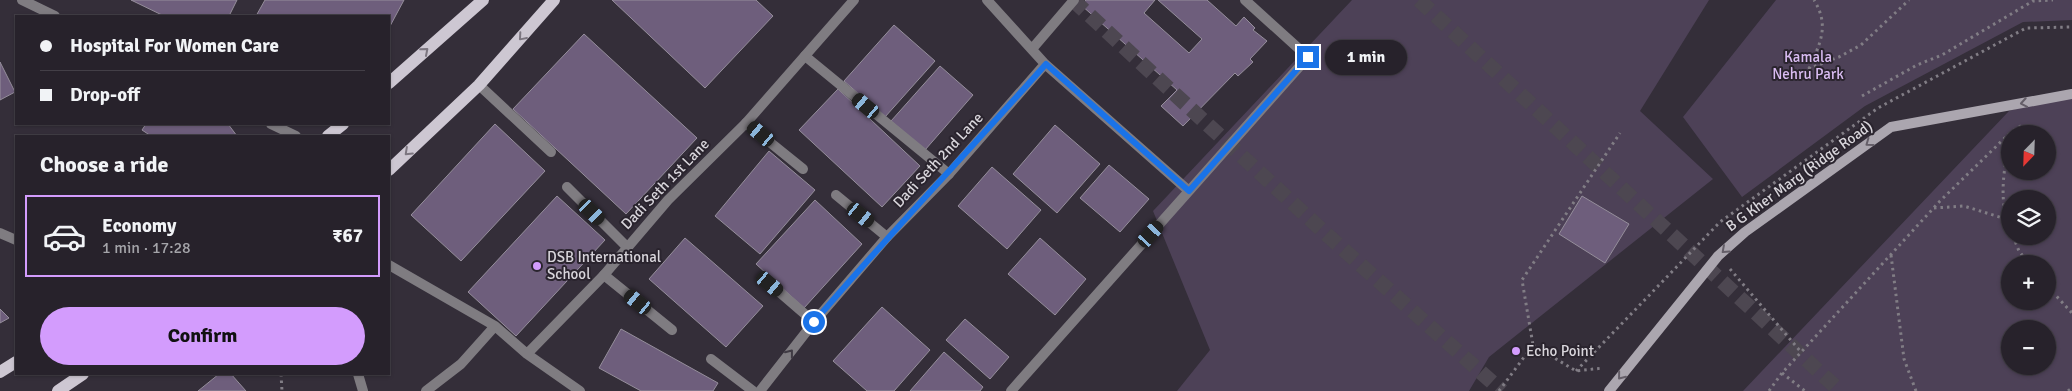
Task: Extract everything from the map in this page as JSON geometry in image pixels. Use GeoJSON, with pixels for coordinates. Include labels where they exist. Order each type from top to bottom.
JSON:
{"type":"FeatureCollection","features":[{"type":"Feature","properties":{"kind":"main road"},"geometry":{"type":"LineString","coordinates":[[390,82],[483,0]]}},
{"type":"Feature","properties":{"kind":"main road"},"geometry":{"type":"LineString","coordinates":[[390,169],[479,85],[554,0]]}},
{"type":"Feature","properties":{"kind":"main road"},"geometry":{"type":"LineString","coordinates":[[329,135],[342,125]]}},
{"type":"Feature","properties":{"kind":"main road"},"geometry":{"type":"LineString","coordinates":[[0,372],[15,363]]}},
{"type":"Feature","properties":{"kind":"main road"},"geometry":{"type":"LineString","coordinates":[[58,391],[82,375]]}},
{"type":"Feature","properties":{"kind":"street"},"geometry":{"type":"LineString","coordinates":[[22,0],[53,15]]}},
{"type":"Feature","properties":{"kind":"street","name":"Dadi Seth 1st Lane"},"geometry":{"type":"LineString","coordinates":[[527,354],[604,274],[626,246],[668,200],[746,122],[854,0]]}},
{"type":"Feature","properties":{"kind":"street"},"geometry":{"type":"LineString","coordinates":[[987,0],[1046,64],[1189,191]]}},
{"type":"Feature","properties":{"kind":"street"},"geometry":{"type":"LineString","coordinates":[[1032,49],[1074,0]]}},
{"type":"Feature","properties":{"kind":"street"},"geometry":{"type":"LineString","coordinates":[[1011,391],[1308,57],[1245,0]]}},
{"type":"Feature","properties":{"kind":"street"},"geometry":{"type":"LineString","coordinates":[[805,56],[949,174]]}},
{"type":"Feature","properties":{"kind":"street","name":"Dadi Seth 2nd Lane"},"geometry":{"type":"LineString","coordinates":[[760,391],[814,322],[887,237],[949,174],[1046,64]]}},
{"type":"Feature","properties":{"kind":"street"},"geometry":{"type":"LineString","coordinates":[[479,85],[551,152]]}},
{"type":"Feature","properties":{"kind":"street","name":"B G Kher Marg (Ridge Road)"},"geometry":{"type":"LineString","coordinates":[[1609,391],[1718,256],[1745,232],[1891,127],[2072,94]]}},
{"type":"Feature","properties":{"kind":"street"},"geometry":{"type":"LineString","coordinates":[[746,122],[803,169]]}},
{"type":"Feature","properties":{"kind":"street"},"geometry":{"type":"LineString","coordinates":[[273,125],[294,135]]}},
{"type":"Feature","properties":{"kind":"street"},"geometry":{"type":"LineString","coordinates":[[567,187],[626,246]]}},
{"type":"Feature","properties":{"kind":"street"},"geometry":{"type":"LineString","coordinates":[[836,195],[887,237]]}},
{"type":"Feature","properties":{"kind":"street"},"geometry":{"type":"LineString","coordinates":[[0,233],[15,240]]}},
{"type":"Feature","properties":{"kind":"street"},"geometry":{"type":"LineString","coordinates":[[390,266],[495,326],[527,354],[580,391]]}},
{"type":"Feature","properties":{"kind":"street"},"geometry":{"type":"LineString","coordinates":[[604,274],[672,330]]}},
{"type":"Feature","properties":{"kind":"street"},"geometry":{"type":"LineString","coordinates":[[770,284],[814,322]]}},
{"type":"Feature","properties":{"kind":"street"},"geometry":{"type":"LineString","coordinates":[[426,391],[461,364],[495,326]]}},
{"type":"Feature","properties":{"kind":"street"},"geometry":{"type":"LineString","coordinates":[[711,359],[753,391]]}},
{"type":"Feature","properties":{"kind":"street"},"geometry":{"type":"LineString","coordinates":[[358,375],[363,391]]}},
{"type":"Feature","properties":{"kind":"path"},"geometry":{"type":"LineString","coordinates":[[1814,0],[1821,12],[1823,38],[1808,69],[1861,46],[1909,0]]}},
{"type":"Feature","properties":{"kind":"path"},"geometry":{"type":"LineString","coordinates":[[1862,96],[1917,64],[1942,55],[2033,1],[2053,0]]}},
{"type":"Feature","properties":{"kind":"path"},"geometry":{"type":"LineString","coordinates":[[2022,125],[2028,121]]}},
{"type":"Feature","properties":{"kind":"path"},"geometry":{"type":"LineString","coordinates":[[1499,391],[1533,346],[1522,280],[1620,133]]}},
{"type":"Feature","properties":{"kind":"path"},"geometry":{"type":"LineString","coordinates":[[1769,391],[1782,373],[1933,208],[2001,143]]}},
{"type":"Feature","properties":{"kind":"path"},"geometry":{"type":"LineString","coordinates":[[1933,208],[1964,206],[2001,217]]}},
{"type":"Feature","properties":{"kind":"path"},"geometry":{"type":"LineString","coordinates":[[1891,254],[1904,359],[1916,391]]}},
{"type":"Feature","properties":{"kind":"path"},"geometry":{"type":"LineString","coordinates":[[1718,256],[1802,352]]}},
{"type":"Feature","properties":{"kind":"path"},"geometry":{"type":"LineString","coordinates":[[2056,296],[2072,313]]}},
{"type":"Feature","properties":{"kind":"path"},"geometry":{"type":"LineString","coordinates":[[1533,346],[1576,371],[1629,366]]}},
{"type":"Feature","properties":{"kind":"path"},"geometry":{"type":"LineString","coordinates":[[1782,373],[1805,391]]}},
{"type":"Feature","properties":{"kind":"path"},"geometry":{"type":"LineString","coordinates":[[281,375],[282,391]]}},
{"type":"Feature","properties":{"kind":"path"},"geometry":{"type":"LineString","coordinates":[[2068,391],[2072,388]]}},
{"type":"Feature","properties":{"kind":"green space"},"geometry":{"type":"Polygon","coordinates":[[[1352,0],[1709,0],[1640,111],[1713,179],[1489,357],[1469,391],[1177,391],[1210,350],[1153,211],[1352,0]]]}},
{"type":"Feature","properties":{"kind":"green space","name":"Kamala Nehru Park"},"geometry":{"type":"Polygon","coordinates":[[[1776,0],[2072,0],[2072,20],[2023,22],[1865,106],[1742,197],[1683,117],[1776,0]]]}},
{"type":"Feature","properties":{"kind":"green space"},"geometry":{"type":"Polygon","coordinates":[[[2072,90],[2072,391],[1743,391],[2009,111],[2072,90]]]}},
{"type":"Feature","properties":{"kind":"building"},"geometry":{"type":"Polygon","coordinates":[[[131,0],[237,0],[230,15],[162,15],[131,0]]]}},
{"type":"Feature","properties":{"kind":"building"},"geometry":{"type":"Polygon","coordinates":[[[265,0],[404,0],[390,26],[390,15],[257,15],[265,0]]]}},
{"type":"Feature","properties":{"kind":"building"},"geometry":{"type":"Polygon","coordinates":[[[612,0],[756,0],[773,16],[705,88],[612,0]]]}},
{"type":"Feature","properties":{"kind":"building"},"geometry":{"type":"Polygon","coordinates":[[[1086,0],[1155,0],[1144,13],[1189,53],[1202,39],[1158,0],[1207,0],[1236,26],[1244,17],[1255,28],[1253,30],[1267,41],[1250,59],[1253,62],[1238,76],[1235,73],[1183,126],[1161,106],[1177,90],[1081,5],[1086,0]]]}},
{"type":"Feature","properties":{"kind":"building"},"geometry":{"type":"Polygon","coordinates":[[[894,25],[935,61],[885,117],[844,81],[894,25]]]}},
{"type":"Feature","properties":{"kind":"building"},"geometry":{"type":"Polygon","coordinates":[[[584,34],[697,138],[626,214],[513,109],[584,34]]]}},
{"type":"Feature","properties":{"kind":"building"},"geometry":{"type":"Polygon","coordinates":[[[0,62],[15,92],[0,100],[0,62]]]}},
{"type":"Feature","properties":{"kind":"building"},"geometry":{"type":"Polygon","coordinates":[[[940,66],[973,95],[925,150],[891,121],[940,66]]]}},
{"type":"Feature","properties":{"kind":"building"},"geometry":{"type":"Polygon","coordinates":[[[838,89],[920,166],[882,207],[799,130],[838,89]]]}},
{"type":"Feature","properties":{"kind":"building"},"geometry":{"type":"Polygon","coordinates":[[[495,124],[545,171],[461,261],[411,215],[495,124]]]}},
{"type":"Feature","properties":{"kind":"building"},"geometry":{"type":"Polygon","coordinates":[[[145,125],[229,125],[236,135],[150,135],[142,130],[145,125]]]}},
{"type":"Feature","properties":{"kind":"building"},"geometry":{"type":"Polygon","coordinates":[[[1055,125],[1100,164],[1057,213],[1013,174],[1055,125]]]}},
{"type":"Feature","properties":{"kind":"building"},"geometry":{"type":"Polygon","coordinates":[[[769,151],[815,190],[760,254],[715,216],[769,151]]]}},
{"type":"Feature","properties":{"kind":"building"},"geometry":{"type":"Polygon","coordinates":[[[1109,165],[1149,199],[1120,232],[1080,198],[1109,165]]]}},
{"type":"Feature","properties":{"kind":"building"},"geometry":{"type":"Polygon","coordinates":[[[992,167],[1041,210],[1007,249],[958,206],[992,167]]]}},
{"type":"Feature","properties":{"kind":"building","name":"DSB International School"},"geometry":{"type":"Polygon","coordinates":[[[557,196],[605,240],[516,336],[468,292],[557,196]]]}},
{"type":"Feature","properties":{"kind":"building"},"geometry":{"type":"Polygon","coordinates":[[[1582,196],[1629,224],[1605,263],[1559,234],[1582,196]]]}},
{"type":"Feature","properties":{"kind":"building"},"geometry":{"type":"Polygon","coordinates":[[[815,200],[862,244],[804,308],[756,264],[815,200]]]}},
{"type":"Feature","properties":{"kind":"building"},"geometry":{"type":"Polygon","coordinates":[[[685,238],[763,306],[726,347],[649,279],[685,238]]]}},
{"type":"Feature","properties":{"kind":"building"},"geometry":{"type":"Polygon","coordinates":[[[1040,238],[1086,279],[1055,315],[1008,274],[1040,238]]]}},
{"type":"Feature","properties":{"kind":"building"},"geometry":{"type":"Polygon","coordinates":[[[882,307],[930,350],[894,391],[867,391],[833,361],[882,307]]]}},
{"type":"Feature","properties":{"kind":"building"},"geometry":{"type":"Polygon","coordinates":[[[0,309],[9,318],[0,323],[0,309]]]}},
{"type":"Feature","properties":{"kind":"building"},"geometry":{"type":"Polygon","coordinates":[[[965,319],[1009,357],[990,379],[946,340],[965,319]]]}},
{"type":"Feature","properties":{"kind":"building"},"geometry":{"type":"Polygon","coordinates":[[[621,329],[718,383],[713,391],[641,391],[599,368],[621,329]]]}},
{"type":"Feature","properties":{"kind":"building"},"geometry":{"type":"Polygon","coordinates":[[[944,352],[983,387],[980,391],[910,391],[944,352]]]}},
{"type":"Feature","properties":{"kind":"building"},"geometry":{"type":"Polygon","coordinates":[[[218,375],[232,375],[246,391],[198,391],[218,375]]]}},
{"type":"Feature","properties":{"kind":"tunnel"},"geometry":{"type":"LineString","coordinates":[[1073,0],[1325,233],[1502,391]]}},
{"type":"Feature","properties":{"kind":"tunnel"},"geometry":{"type":"LineString","coordinates":[[1419,0],[1840,391]]}},
{"type":"Feature","properties":{"kind":"place","name":"DSB International School"},"geometry":{"type":"Point","coordinates":[537,266]}},
{"type":"Feature","properties":{"kind":"place","name":"Echo Point"},"geometry":{"type":"Point","coordinates":[1516,351]}},
{"type":"Feature","properties":{"kind":"route"},"geometry":{"type":"LineString","coordinates":[[814,322],[887,237],[949,174],[1046,64],[1189,191],[1308,57]]}}]}
